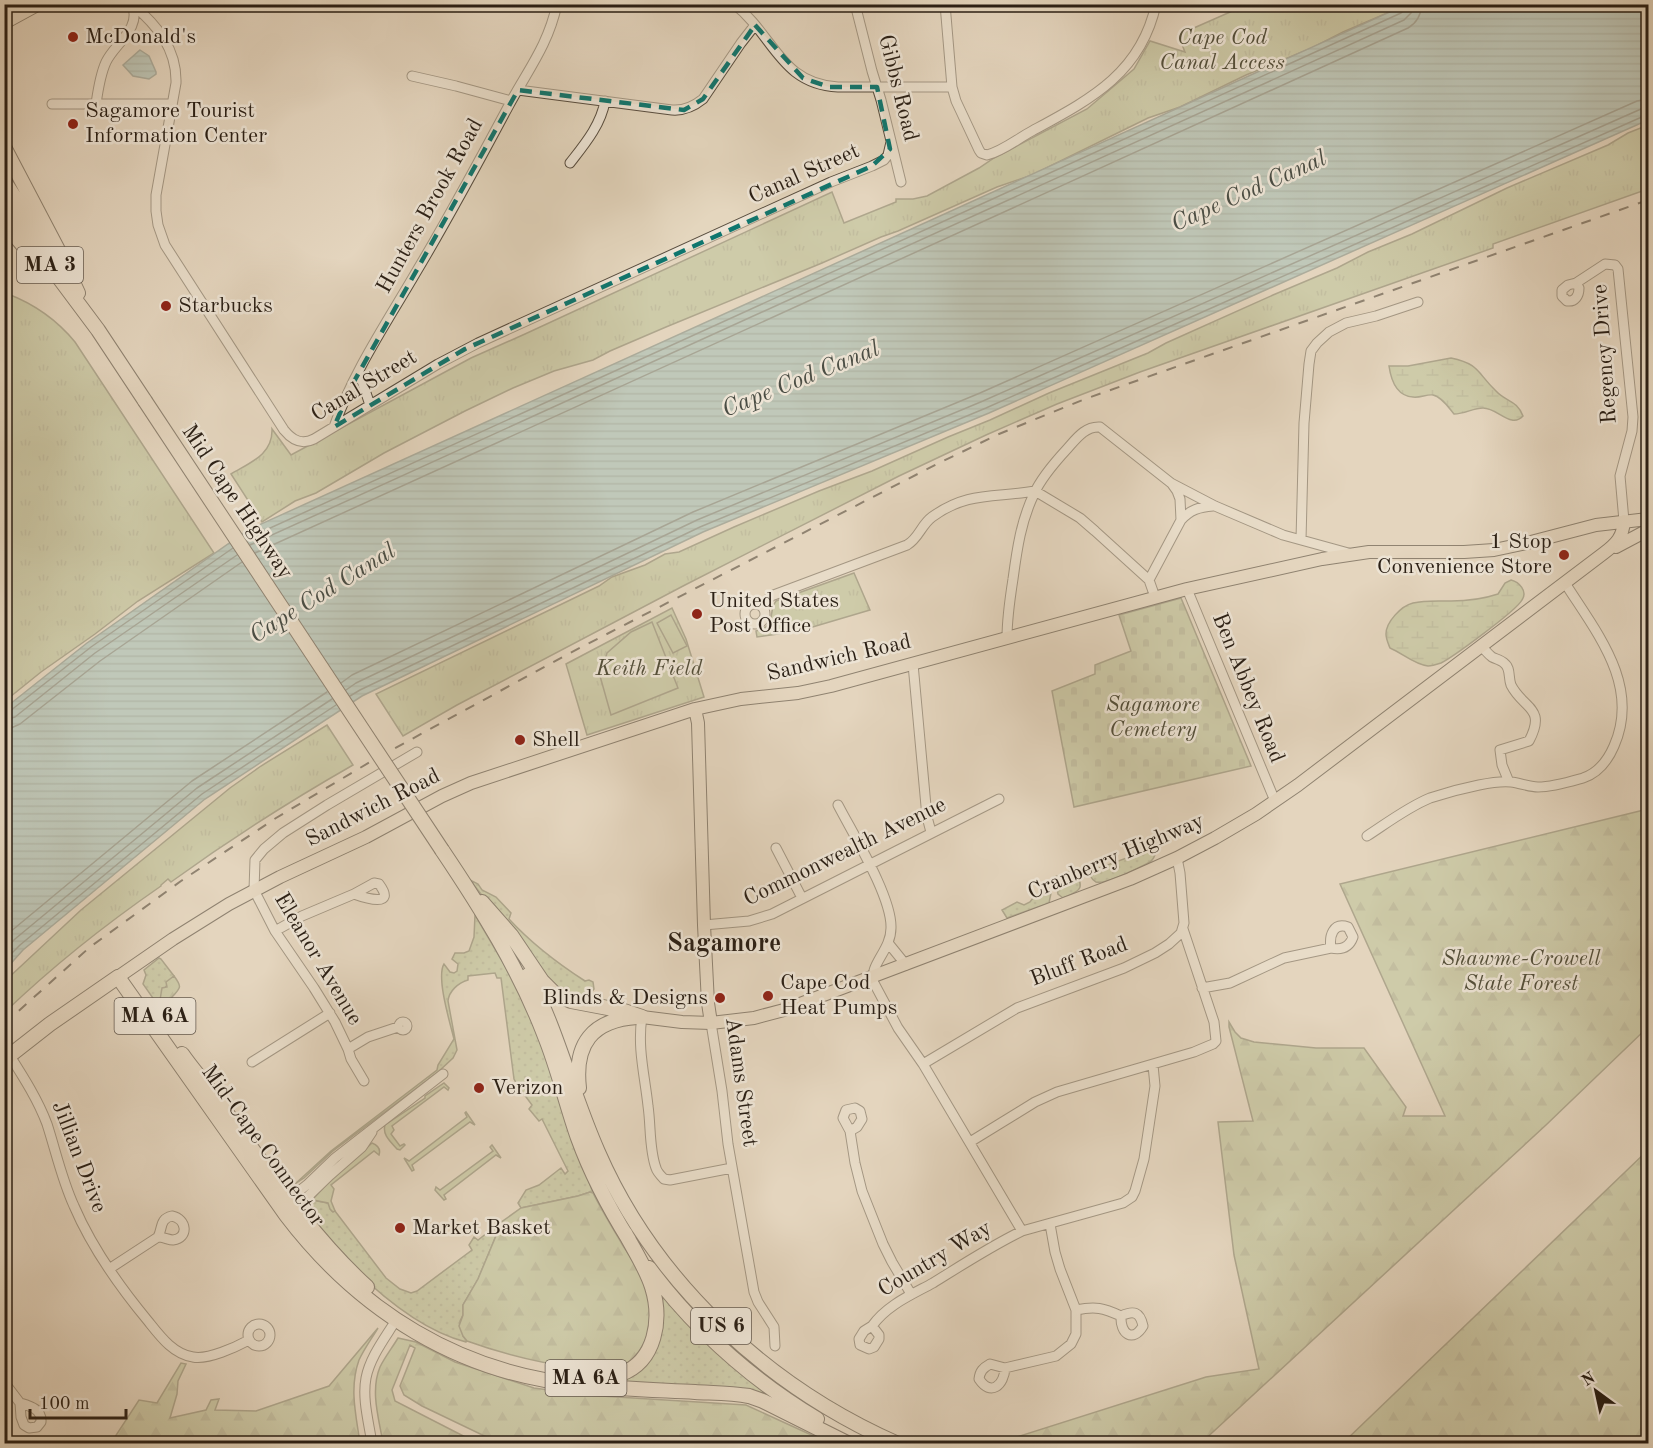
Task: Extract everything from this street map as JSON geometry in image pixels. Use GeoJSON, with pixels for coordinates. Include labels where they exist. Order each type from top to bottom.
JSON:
{"type":"FeatureCollection","features":[{"type":"Feature","properties":{"kind":"highway"},"geometry":{"type":"LineString","coordinates":[[8,16],[37,4]]}},
{"type":"Feature","properties":{"kind":"highway"},"geometry":{"type":"LineString","coordinates":[[4,147],[78,293]]}},
{"type":"Feature","properties":{"kind":"highway","name":"US 6"},"geometry":{"type":"LineString","coordinates":[[4,181],[78,293],[98,330]]}},
{"type":"Feature","properties":{"kind":"highway","name":"MA 3"},"geometry":{"type":"LineString","coordinates":[[4,199],[39,251],[98,330]]}},
{"type":"Feature","properties":{"kind":"highway","name":"US 6"},"geometry":{"type":"LineString","coordinates":[[4,223],[98,330]]}},
{"type":"Feature","properties":{"kind":"highway","name":"Mid Cape Highway"},"geometry":{"type":"LineString","coordinates":[[98,330],[460,877],[510,945],[549,1019],[599,1154],[626,1206],[659,1255],[721,1326],[756,1357],[794,1385],[853,1422],[898,1443]]}},
{"type":"Feature","properties":{"kind":"highway"},"geometry":{"type":"LineString","coordinates":[[460,877],[511,934],[538,976],[554,993],[571,1001],[624,1011],[642,1017]]}},
{"type":"Feature","properties":{"kind":"highway","name":"Mid Cape Highway"},"geometry":{"type":"LineString","coordinates":[[460,877],[515,971],[536,1013],[582,1148],[601,1191],[638,1253],[699,1326],[733,1358],[789,1402],[860,1443]]}},
{"type":"Feature","properties":{"kind":"highway","name":"Sandwich Road"},"geometry":{"type":"LineString","coordinates":[[7,1058],[50,1024],[121,975]]}},
{"type":"Feature","properties":{"kind":"highway","name":"Mid-Cape Connector"},"geometry":{"type":"LineString","coordinates":[[121,975],[131,998],[288,1207]]}},
{"type":"Feature","properties":{"kind":"highway","name":"Mid-Cape Connector"},"geometry":{"type":"LineString","coordinates":[[121,975],[217,1099],[288,1207],[306,1240],[360,1293],[398,1317]]}},
{"type":"Feature","properties":{"kind":"highway"},"geometry":{"type":"LineString","coordinates":[[93,995],[114,993],[131,998]]}},
{"type":"Feature","properties":{"kind":"highway"},"geometry":{"type":"LineString","coordinates":[[581,1108],[578,1064],[585,1043],[596,1031],[608,1023],[624,1018],[642,1017]]}},
{"type":"Feature","properties":{"kind":"highway","name":"MA 6A"},"geometry":{"type":"LineString","coordinates":[[398,1317],[450,1343],[514,1366],[581,1378],[605,1378],[619,1375],[633,1368],[644,1358],[654,1338],[656,1322],[654,1295],[650,1281],[625,1233]]}},
{"type":"Feature","properties":{"kind":"highway"},"geometry":{"type":"LineString","coordinates":[[398,1317],[420,1335],[455,1353],[514,1374],[578,1385],[749,1396],[849,1443]]}},
{"type":"Feature","properties":{"kind":"main road","name":"Sandwich Road"},"geometry":{"type":"LineString","coordinates":[[121,975],[189,928],[254,890],[366,837],[442,796],[471,783],[695,709],[741,699],[814,690],[1155,597],[1255,573],[1352,554],[1494,550],[1596,525],[1648,519]]}},
{"type":"Feature","properties":{"kind":"main road","name":"Cranberry Highway"},"geometry":{"type":"LineString","coordinates":[[642,1017],[711,1023],[741,1021],[770,1015],[1110,887],[1176,858],[1215,838],[1275,801],[1482,647],[1619,540],[1623,532],[1624,521]]}},
{"type":"Feature","properties":{"kind":"main road","name":"Cranberry Highway"},"geometry":{"type":"LineString","coordinates":[[1604,553],[1648,530]]}},
{"type":"Feature","properties":{"kind":"main road","name":"Adams Street"},"geometry":{"type":"LineString","coordinates":[[695,709],[698,723],[704,925],[711,1023]]}},
{"type":"Feature","properties":{"kind":"street"},"geometry":{"type":"LineString","coordinates":[[96,104],[106,62],[130,30],[135,16],[132,4]]}},
{"type":"Feature","properties":{"kind":"street","name":"Canal Street"},"geometry":{"type":"LineString","coordinates":[[132,4],[157,28],[171,51],[176,75],[156,203],[158,225],[165,245],[229,347],[290,437],[301,442],[310,441],[444,360],[478,343],[815,189],[879,163],[888,155],[891,142]]}},
{"type":"Feature","properties":{"kind":"street","name":"Hunters Brook Road"},"geometry":{"type":"LineString","coordinates":[[334,427],[342,405],[359,372],[544,46],[557,4]]}},
{"type":"Feature","properties":{"kind":"street"},"geometry":{"type":"LineString","coordinates":[[734,4],[748,16],[789,67],[812,83],[829,87],[952,87]]}},
{"type":"Feature","properties":{"kind":"street","name":"Gibbs Road"},"geometry":{"type":"LineString","coordinates":[[855,4],[901,182]]}},
{"type":"Feature","properties":{"kind":"street"},"geometry":{"type":"LineString","coordinates":[[945,4],[952,87],[978,150],[984,154],[991,154],[1003,148],[1073,109],[1110,83],[1136,53],[1148,31],[1156,4]]}},
{"type":"Feature","properties":{"kind":"street"},"geometry":{"type":"LineString","coordinates":[[518,90],[684,110],[694,106],[707,94],[734,52],[755,26]]}},
{"type":"Feature","properties":{"kind":"street"},"geometry":{"type":"LineString","coordinates":[[412,76],[511,101]]}},
{"type":"Feature","properties":{"kind":"street"},"geometry":{"type":"LineString","coordinates":[[570,163],[596,126],[605,101]]}},
{"type":"Feature","properties":{"kind":"street"},"geometry":{"type":"LineString","coordinates":[[52,104],[172,104]]}},
{"type":"Feature","properties":{"kind":"street","name":"Regency Drive"},"geometry":{"type":"LineString","coordinates":[[1576,283],[1605,264],[1610,263],[1618,269],[1633,417],[1620,479],[1624,521]]}},
{"type":"Feature","properties":{"kind":"street"},"geometry":{"type":"LineString","coordinates":[[1301,540],[1304,423],[1311,351],[1329,332],[1346,323],[1418,302]]}},
{"type":"Feature","properties":{"kind":"street"},"geometry":{"type":"LineString","coordinates":[[359,372],[370,405]]}},
{"type":"Feature","properties":{"kind":"street"},"geometry":{"type":"LineString","coordinates":[[1007,639],[1007,624],[1024,517],[1035,491],[1058,459],[1076,438],[1093,427],[1100,428],[1112,436],[1171,483],[1215,506],[1272,531],[1352,554]]}},
{"type":"Feature","properties":{"kind":"street"},"geometry":{"type":"LineString","coordinates":[[1171,483],[1180,500],[1181,520]]}},
{"type":"Feature","properties":{"kind":"street"},"geometry":{"type":"LineString","coordinates":[[762,606],[771,597],[908,545],[931,517],[963,500],[1035,491],[1080,518],[1149,580],[1155,597]]}},
{"type":"Feature","properties":{"kind":"street"},"geometry":{"type":"LineString","coordinates":[[1149,580],[1187,513],[1195,509],[1215,506]]}},
{"type":"Feature","properties":{"kind":"street"},"geometry":{"type":"LineString","coordinates":[[1367,836],[1430,799],[1480,785],[1509,782],[1537,787],[1586,777],[1600,768],[1609,757],[1622,722],[1621,688],[1612,658],[1565,583]]}},
{"type":"Feature","properties":{"kind":"street","name":"Ben Abbey Road"},"geometry":{"type":"LineString","coordinates":[[1187,589],[1275,801]]}},
{"type":"Feature","properties":{"kind":"street"},"geometry":{"type":"LineString","coordinates":[[1482,647],[1490,656],[1504,662],[1508,667],[1510,683],[1518,695],[1531,707],[1536,718],[1535,729],[1529,741],[1500,750],[1502,765],[1509,782]]}},
{"type":"Feature","properties":{"kind":"street"},"geometry":{"type":"LineString","coordinates":[[913,664],[927,817],[931,832]]}},
{"type":"Feature","properties":{"kind":"street"},"geometry":{"type":"LineString","coordinates":[[254,890],[255,860],[283,833],[417,752]]}},
{"type":"Feature","properties":{"kind":"street","name":"Commonwealth Avenue"},"geometry":{"type":"LineString","coordinates":[[704,925],[757,920],[999,799]]}},
{"type":"Feature","properties":{"kind":"street"},"geometry":{"type":"LineString","coordinates":[[838,805],[869,864],[890,912],[889,944],[875,966],[872,977],[876,989],[1022,1231]]}},
{"type":"Feature","properties":{"kind":"street"},"geometry":{"type":"LineString","coordinates":[[776,848],[802,898]]}},
{"type":"Feature","properties":{"kind":"street"},"geometry":{"type":"LineString","coordinates":[[970,1142],[1035,1102],[1057,1092],[1194,1052],[1216,1041],[1214,1022],[1184,929],[1180,873],[1176,858]]}},
{"type":"Feature","properties":{"kind":"street","name":"Eleanor Avenue"},"geometry":{"type":"LineString","coordinates":[[254,890],[275,931],[340,1030],[353,1062],[364,1080]]}},
{"type":"Feature","properties":{"kind":"street"},"geometry":{"type":"LineString","coordinates":[[275,931],[302,916],[354,894]]}},
{"type":"Feature","properties":{"kind":"street","name":"Bluff Road"},"geometry":{"type":"LineString","coordinates":[[923,1064],[1017,1008],[1124,968],[1155,953],[1169,944],[1184,929]]}},
{"type":"Feature","properties":{"kind":"street"},"geometry":{"type":"LineString","coordinates":[[889,944],[906,965]]}},
{"type":"Feature","properties":{"kind":"street"},"geometry":{"type":"LineString","coordinates":[[1202,988],[1230,983],[1284,958],[1331,948]]}},
{"type":"Feature","properties":{"kind":"street"},"geometry":{"type":"LineString","coordinates":[[252,1062],[330,1013]]}},
{"type":"Feature","properties":{"kind":"street"},"geometry":{"type":"LineString","coordinates":[[642,1017],[640,1047],[653,1158],[658,1173],[664,1179],[670,1180],[732,1168]]}},
{"type":"Feature","properties":{"kind":"street","name":"Adams Street"},"geometry":{"type":"LineString","coordinates":[[711,1023],[732,1168],[754,1292],[774,1327],[775,1346]]}},
{"type":"Feature","properties":{"kind":"street"},"geometry":{"type":"LineString","coordinates":[[348,1048],[368,1037],[398,1027]]}},
{"type":"Feature","properties":{"kind":"street","name":"Jillian Drive"},"geometry":{"type":"LineString","coordinates":[[7,1058],[30,1088],[46,1123],[74,1208],[109,1269],[160,1336],[172,1347],[191,1357],[206,1357],[249,1340]]}},
{"type":"Feature","properties":{"kind":"street","name":"Country Way"},"geometry":{"type":"LineString","coordinates":[[872,1326],[879,1316],[911,1294],[1022,1231],[1123,1203],[1132,1197],[1138,1184],[1150,1125],[1155,1086],[1153,1065]]}},
{"type":"Feature","properties":{"kind":"street"},"geometry":{"type":"LineString","coordinates":[[288,1207],[362,1147],[375,1128],[443,1074]]}},
{"type":"Feature","properties":{"kind":"street"},"geometry":{"type":"LineString","coordinates":[[850,1131],[862,1191],[883,1244],[911,1294]]}},
{"type":"Feature","properties":{"kind":"street"},"geometry":{"type":"LineString","coordinates":[[1005,1368],[1056,1356],[1071,1344],[1076,1334],[1076,1310],[1060,1269],[1050,1224]]}},
{"type":"Feature","properties":{"kind":"street"},"geometry":{"type":"LineString","coordinates":[[109,1269],[158,1237]]}},
{"type":"Feature","properties":{"kind":"street"},"geometry":{"type":"LineString","coordinates":[[1076,1310],[1092,1307],[1106,1309],[1121,1316]]}},
{"type":"Feature","properties":{"kind":"street"},"geometry":{"type":"LineString","coordinates":[[372,1443],[365,1399],[366,1378],[378,1348],[398,1317]]}},
{"type":"Feature","properties":{"kind":"street"},"geometry":{"type":"LineString","coordinates":[[4,1382],[20,1402]]}},
{"type":"Feature","properties":{"kind":"highlighted area"},"geometry":{"type":"Polygon","coordinates":[[[755,25],[803,78],[829,87],[877,87],[890,149],[872,166],[465,349],[334,427],[352,385],[518,90],[684,110],[703,99],[755,25]]]}},
{"type":"Feature","properties":{"kind":"green space","name":"Cape Cod Canal Access"},"geometry":{"type":"Polygon","coordinates":[[[1246,5],[1406,5],[1246,75],[1180,107],[1148,118],[1032,175],[997,187],[593,360],[554,371],[513,388],[384,453],[316,493],[295,501],[262,522],[231,474],[264,452],[269,445],[272,429],[291,455],[471,358],[832,192],[844,223],[896,202],[896,199],[927,196],[1087,109],[1134,69],[1150,41],[1185,52],[1178,35],[1246,5]]]}},
{"type":"Feature","properties":{"kind":"green space"},"geometry":{"type":"Polygon","coordinates":[[[1648,125],[1648,189],[1493,244],[1493,248],[1140,372],[1057,404],[986,435],[899,476],[685,585],[457,705],[403,736],[376,694],[599,586],[612,577],[645,565],[665,554],[679,552],[1049,393],[1148,353],[1648,125]]]}},
{"type":"Feature","properties":{"kind":"green space"},"geometry":{"type":"Polygon","coordinates":[[[8,294],[44,314],[75,342],[214,553],[138,601],[5,701],[4,350],[8,294]]]}},
{"type":"Feature","properties":{"kind":"green space"},"geometry":{"type":"Polygon","coordinates":[[[1451,358],[1473,366],[1500,395],[1518,407],[1523,416],[1514,420],[1509,419],[1483,408],[1454,414],[1436,396],[1416,397],[1402,394],[1391,377],[1389,366],[1408,366],[1451,358]]]}},
{"type":"Feature","properties":{"kind":"green space"},"geometry":{"type":"Polygon","coordinates":[[[854,573],[870,610],[799,631],[757,637],[756,631],[763,629],[770,622],[776,601],[854,573]]]}},
{"type":"Feature","properties":{"kind":"green space"},"geometry":{"type":"Polygon","coordinates":[[[1511,580],[1520,585],[1524,593],[1524,597],[1517,606],[1484,633],[1441,663],[1423,665],[1390,648],[1386,636],[1387,629],[1395,615],[1404,607],[1422,601],[1463,601],[1487,597],[1498,594],[1505,583],[1511,580]]]}},
{"type":"Feature","properties":{"kind":"green space","name":"Sagamore Cemetery"},"geometry":{"type":"Polygon","coordinates":[[[1181,598],[1251,766],[1074,807],[1052,691],[1095,674],[1095,665],[1131,651],[1119,615],[1181,598]]]}},
{"type":"Feature","properties":{"kind":"green space","name":"Keith Field"},"geometry":{"type":"Polygon","coordinates":[[[672,608],[686,639],[704,697],[587,735],[566,664],[672,608]]]}},
{"type":"Feature","properties":{"kind":"green space"},"geometry":{"type":"Polygon","coordinates":[[[671,615],[687,646],[673,653],[657,623],[671,615]]]}},
{"type":"Feature","properties":{"kind":"green space"},"geometry":{"type":"Polygon","coordinates":[[[652,622],[678,688],[611,715],[600,676],[607,653],[631,632],[652,622]]]}},
{"type":"Feature","properties":{"kind":"green space"},"geometry":{"type":"Polygon","coordinates":[[[327,725],[353,765],[260,821],[171,882],[168,879],[80,946],[5,1012],[5,981],[81,910],[230,788],[327,725]]]}},
{"type":"Feature","properties":{"kind":"green space","name":"Shawme-Crowell State Forest"},"geometry":{"type":"Polygon","coordinates":[[[1648,809],[1648,1027],[1546,1125],[1201,1443],[998,1443],[1206,1377],[1259,1369],[1234,1255],[1218,1122],[1253,1121],[1229,1022],[1241,1038],[1254,1042],[1316,1048],[1364,1048],[1406,1107],[1403,1116],[1445,1116],[1340,884],[1648,809]]]}},
{"type":"Feature","properties":{"kind":"green space"},"geometry":{"type":"Polygon","coordinates":[[[1147,842],[1154,846],[1155,851],[1154,858],[1150,862],[1107,881],[1096,882],[1092,879],[1091,871],[1143,852],[1147,842]]]}},
{"type":"Feature","properties":{"kind":"green space"},"geometry":{"type":"Polygon","coordinates":[[[1076,869],[1080,888],[1063,898],[1058,894],[1057,889],[1074,882],[1071,874],[1053,880],[1052,878],[1076,869]]]}},
{"type":"Feature","properties":{"kind":"green space"},"geometry":{"type":"Polygon","coordinates":[[[470,880],[478,884],[482,890],[496,897],[511,913],[509,919],[545,953],[585,981],[593,982],[594,989],[589,995],[580,999],[556,990],[470,880]]]}},
{"type":"Feature","properties":{"kind":"green space"},"geometry":{"type":"Polygon","coordinates":[[[1047,892],[1051,893],[1049,903],[1007,918],[1002,910],[1017,902],[1024,905],[1047,892]]]}},
{"type":"Feature","properties":{"kind":"green space"},"geometry":{"type":"Polygon","coordinates":[[[475,915],[518,988],[545,1053],[593,1193],[521,1208],[518,1203],[526,1190],[539,1185],[561,1168],[565,1174],[568,1171],[542,1119],[539,1121],[529,1109],[532,1105],[514,1079],[501,978],[497,978],[495,973],[468,976],[468,980],[458,985],[450,994],[448,1001],[457,1050],[453,1058],[438,1072],[333,1151],[295,1184],[331,1151],[437,1070],[454,1039],[445,1000],[442,970],[444,964],[450,972],[457,971],[458,964],[452,959],[455,953],[469,951],[474,937],[475,915]]]}},
{"type":"Feature","properties":{"kind":"green space"},"geometry":{"type":"Polygon","coordinates":[[[159,958],[174,976],[165,988],[174,1019],[178,1015],[173,1007],[182,1014],[181,1027],[176,1031],[143,984],[146,975],[144,970],[159,958]]]}},
{"type":"Feature","properties":{"kind":"green space"},"geometry":{"type":"Polygon","coordinates":[[[174,976],[179,983],[179,990],[172,997],[174,1011],[178,1015],[174,1020],[160,1000],[162,988],[167,987],[166,982],[174,976]]]}},
{"type":"Feature","properties":{"kind":"green space"},"geometry":{"type":"Polygon","coordinates":[[[444,1083],[449,1088],[448,1090],[444,1087],[392,1126],[394,1130],[391,1134],[400,1146],[405,1145],[400,1150],[397,1149],[386,1135],[385,1125],[444,1083]]]}},
{"type":"Feature","properties":{"kind":"green space"},"geometry":{"type":"Polygon","coordinates":[[[466,1112],[475,1125],[470,1122],[412,1165],[414,1170],[412,1171],[404,1158],[409,1161],[467,1117],[466,1112]]]}},
{"type":"Feature","properties":{"kind":"green space"},"geometry":{"type":"Polygon","coordinates":[[[372,1143],[378,1148],[379,1155],[374,1151],[331,1185],[334,1189],[331,1201],[335,1211],[330,1209],[328,1203],[313,1200],[326,1185],[372,1143]]]}},
{"type":"Feature","properties":{"kind":"green space"},"geometry":{"type":"Polygon","coordinates":[[[492,1145],[501,1158],[496,1155],[444,1195],[446,1199],[444,1200],[435,1190],[436,1187],[440,1190],[493,1151],[490,1147],[492,1145]]]}},
{"type":"Feature","properties":{"kind":"green space"},"geometry":{"type":"Polygon","coordinates":[[[1648,1150],[1648,1443],[1343,1443],[1648,1150]]]}},
{"type":"Feature","properties":{"kind":"green space"},"geometry":{"type":"Polygon","coordinates":[[[593,1193],[637,1268],[648,1293],[649,1328],[638,1353],[619,1367],[610,1370],[596,1370],[535,1361],[467,1341],[459,1326],[463,1315],[463,1305],[478,1279],[500,1223],[521,1208],[593,1193]]]}},
{"type":"Feature","properties":{"kind":"green space"},"geometry":{"type":"Polygon","coordinates":[[[313,1199],[328,1203],[386,1278],[400,1289],[411,1293],[417,1291],[472,1250],[469,1245],[474,1237],[478,1240],[500,1223],[478,1279],[463,1305],[463,1315],[460,1321],[463,1336],[467,1341],[432,1329],[399,1308],[370,1284],[343,1258],[308,1214],[313,1199]]]}},
{"type":"Feature","properties":{"kind":"green space"},"geometry":{"type":"Polygon","coordinates":[[[660,1294],[744,1373],[804,1416],[761,1396],[745,1392],[565,1380],[540,1376],[491,1364],[423,1334],[407,1322],[451,1346],[499,1364],[568,1379],[609,1381],[625,1377],[636,1371],[652,1352],[658,1335],[658,1295],[660,1294]]]}},
{"type":"Feature","properties":{"kind":"green space"},"geometry":{"type":"Polygon","coordinates":[[[378,1328],[359,1360],[354,1381],[354,1402],[360,1443],[111,1443],[139,1400],[157,1403],[181,1363],[186,1364],[178,1381],[170,1418],[206,1410],[211,1400],[219,1399],[215,1410],[256,1411],[329,1386],[378,1328]]]}},
{"type":"Feature","properties":{"kind":"green space"},"geometry":{"type":"Polygon","coordinates":[[[398,1338],[416,1342],[455,1362],[534,1388],[585,1395],[746,1405],[829,1443],[499,1443],[404,1395],[400,1386],[415,1348],[410,1345],[392,1390],[395,1401],[477,1443],[383,1443],[376,1405],[377,1376],[398,1338]]]}},
{"type":"Feature","properties":{"kind":"water","name":"Cape Cod Canal"},"geometry":{"type":"Polygon","coordinates":[[[1405,5],[1648,5],[1648,120],[989,413],[703,532],[362,696],[205,799],[23,950],[5,970],[5,708],[87,643],[248,530],[1405,5]]]}},
{"type":"Feature","properties":{"kind":"water"},"geometry":{"type":"Polygon","coordinates":[[[140,50],[149,56],[156,72],[149,79],[133,76],[123,65],[140,50]]]}},
{"type":"Feature","properties":{"kind":"railway"},"geometry":{"type":"LineString","coordinates":[[4,1024],[90,947],[181,881],[276,818],[375,759],[570,653],[937,464],[999,434],[1085,399],[1648,200]]}},
{"type":"Feature","properties":{"kind":"place","name":"McDonald's"},"geometry":{"type":"Point","coordinates":[73,37]}},
{"type":"Feature","properties":{"kind":"place","name":"Sagamore Tourist Information Center"},"geometry":{"type":"Point","coordinates":[73,124]}},
{"type":"Feature","properties":{"kind":"place","name":"Starbucks"},"geometry":{"type":"Point","coordinates":[166,306]}},
{"type":"Feature","properties":{"kind":"place","name":"1 Stop Convenience Store"},"geometry":{"type":"Point","coordinates":[1564,555]}},
{"type":"Feature","properties":{"kind":"place","name":"United States Post Office"},"geometry":{"type":"Point","coordinates":[697,614]}},
{"type":"Feature","properties":{"kind":"place","name":"Shell"},"geometry":{"type":"Point","coordinates":[520,740]}},
{"type":"Feature","properties":{"kind":"place","name":"Cape Cod Heat Pumps"},"geometry":{"type":"Point","coordinates":[768,996]}},
{"type":"Feature","properties":{"kind":"place","name":"Blinds & Designs"},"geometry":{"type":"Point","coordinates":[720,998]}},
{"type":"Feature","properties":{"kind":"place","name":"Verizon"},"geometry":{"type":"Point","coordinates":[479,1088]}},
{"type":"Feature","properties":{"kind":"place","name":"Market Basket"},"geometry":{"type":"Point","coordinates":[400,1228]}},
{"type":"Feature","properties":{"kind":"district","name":"Sagamore"},"geometry":{"type":"Point","coordinates":[724,944]}}]}
